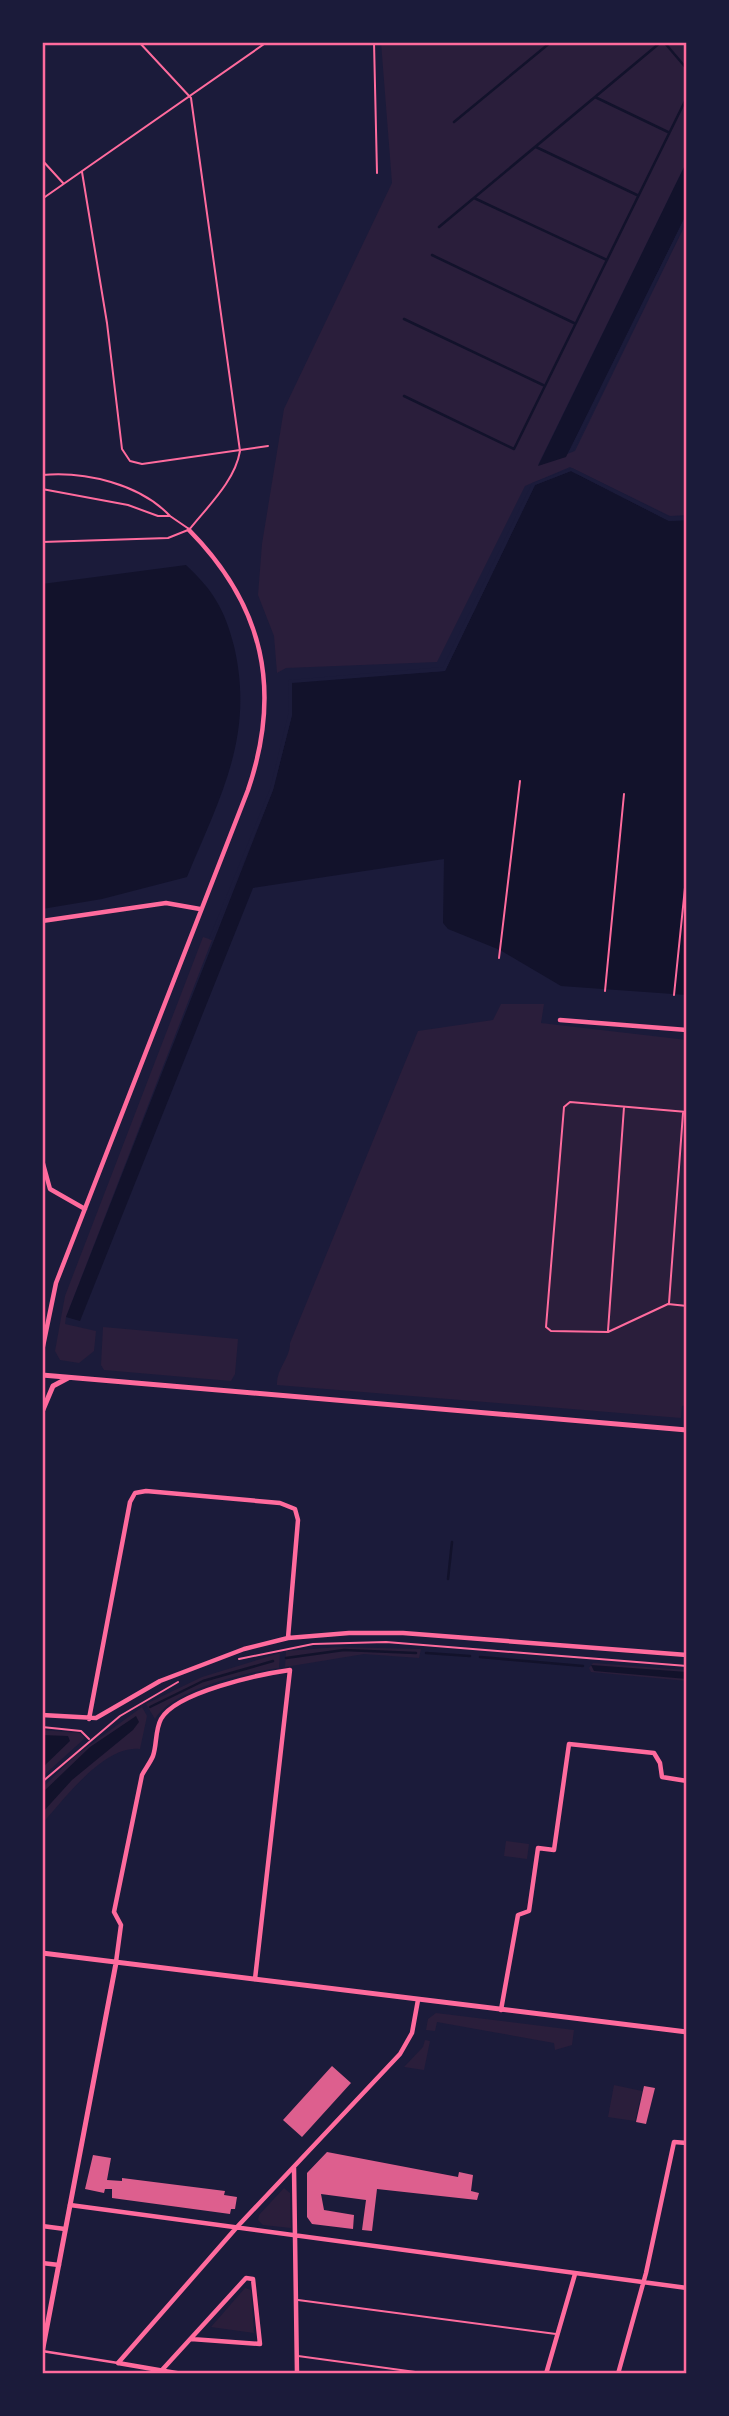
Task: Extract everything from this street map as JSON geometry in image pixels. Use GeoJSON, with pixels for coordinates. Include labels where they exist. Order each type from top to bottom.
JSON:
{"type":"FeatureCollection","features":[{"type":"Feature","properties":{"kind":"street"},"geometry":{"type":"LineString","coordinates":[[42,1351],[56,1283],[258,760],[266,696],[263,664],[244,604],[229,576],[189,530]]}},
{"type":"Feature","properties":{"kind":"street"},"geometry":{"type":"LineString","coordinates":[[42,921],[166,903],[201,909]]}},
{"type":"Feature","properties":{"kind":"street"},"geometry":{"type":"LineString","coordinates":[[561,1020],[687,1030]]}},
{"type":"Feature","properties":{"kind":"street"},"geometry":{"type":"LineString","coordinates":[[42,1160],[50,1189],[85,1209]]}},
{"type":"Feature","properties":{"kind":"street"},"geometry":{"type":"LineString","coordinates":[[42,1376],[687,1430]]}},
{"type":"Feature","properties":{"kind":"street"},"geometry":{"type":"LineString","coordinates":[[42,1412],[53,1386],[70,1378]]}},
{"type":"Feature","properties":{"kind":"street"},"geometry":{"type":"LineString","coordinates":[[89,1719],[130,1502],[135,1493],[146,1491],[280,1503],[295,1509],[298,1520],[288,1638]]}},
{"type":"Feature","properties":{"kind":"street"},"geometry":{"type":"LineString","coordinates":[[42,1715],[89,1719],[102,1716],[183,1671],[288,1638],[354,1632],[403,1633],[687,1655]]}},
{"type":"Feature","properties":{"kind":"street"},"geometry":{"type":"LineString","coordinates":[[183,2374],[43,2348],[116,1963],[121,1925],[114,1912],[142,1775],[152,1757],[161,1719],[170,1709],[204,1692],[256,1675],[290,1670],[255,1980]]}},
{"type":"Feature","properties":{"kind":"street"},"geometry":{"type":"LineString","coordinates":[[501,2010],[518,1915],[529,1911],[538,1848],[554,1850],[569,1744],[654,1752],[660,1763],[662,1777],[687,1781]]}},
{"type":"Feature","properties":{"kind":"street"},"geometry":{"type":"LineString","coordinates":[[42,1953],[687,2032]]}},
{"type":"Feature","properties":{"kind":"street"},"geometry":{"type":"LineString","coordinates":[[118,2363],[237,2227],[400,2054],[412,2033],[418,2000]]}},
{"type":"Feature","properties":{"kind":"street"},"geometry":{"type":"LineString","coordinates":[[618,2374],[640,2283],[646,2273],[674,2142],[687,2143]]}},
{"type":"Feature","properties":{"kind":"street"},"geometry":{"type":"LineString","coordinates":[[294,2167],[297,2374]]}},
{"type":"Feature","properties":{"kind":"street"},"geometry":{"type":"LineString","coordinates":[[70,2205],[640,2283],[687,2287]]}},
{"type":"Feature","properties":{"kind":"street"},"geometry":{"type":"LineString","coordinates":[[42,2225],[65,2229]]}},
{"type":"Feature","properties":{"kind":"street"},"geometry":{"type":"LineString","coordinates":[[42,2263],[59,2265]]}},
{"type":"Feature","properties":{"kind":"street"},"geometry":{"type":"LineString","coordinates":[[546,2374],[575,2274]]}},
{"type":"Feature","properties":{"kind":"street"},"geometry":{"type":"LineString","coordinates":[[162,2370],[246,2278],[253,2279],[260,2344],[191,2339]]}},
{"type":"Feature","properties":{"kind":"lane"},"geometry":{"type":"LineString","coordinates":[[42,542],[168,538],[189,530],[238,465],[240,451],[191,98],[139,42]]}},
{"type":"Feature","properties":{"kind":"lane"},"geometry":{"type":"LineString","coordinates":[[42,199],[191,98],[267,42]]}},
{"type":"Feature","properties":{"kind":"lane"},"geometry":{"type":"LineString","coordinates":[[374,42],[377,173]]}},
{"type":"Feature","properties":{"kind":"lane"},"geometry":{"type":"LineString","coordinates":[[42,160],[64,184]]}},
{"type":"Feature","properties":{"kind":"lane"},"geometry":{"type":"LineString","coordinates":[[82,172],[107,323],[122,449],[130,461],[142,464],[268,446]]}},
{"type":"Feature","properties":{"kind":"lane"},"geometry":{"type":"LineString","coordinates":[[42,475],[72,474],[111,483],[163,508],[189,530]]}},
{"type":"Feature","properties":{"kind":"lane"},"geometry":{"type":"LineString","coordinates":[[42,489],[128,505],[158,516],[170,516]]}},
{"type":"Feature","properties":{"kind":"lane"},"geometry":{"type":"LineString","coordinates":[[687,1112],[570,1102],[564,1107],[546,1327],[551,1331],[608,1332],[668,1304],[687,1306]]}},
{"type":"Feature","properties":{"kind":"lane"},"geometry":{"type":"LineString","coordinates":[[608,1332],[624,1107]]}},
{"type":"Feature","properties":{"kind":"lane"},"geometry":{"type":"LineString","coordinates":[[668,1304],[683,1112]]}},
{"type":"Feature","properties":{"kind":"lane"},"geometry":{"type":"LineString","coordinates":[[297,2300],[558,2334]]}},
{"type":"Feature","properties":{"kind":"lane"},"geometry":{"type":"LineString","coordinates":[[297,2356],[430,2374]]}},
{"type":"Feature","properties":{"kind":"path"},"geometry":{"type":"LineString","coordinates":[[499,958],[520,781]]}},
{"type":"Feature","properties":{"kind":"path"},"geometry":{"type":"LineString","coordinates":[[605,991],[624,794]]}},
{"type":"Feature","properties":{"kind":"path"},"geometry":{"type":"LineString","coordinates":[[674,995],[687,867]]}},
{"type":"Feature","properties":{"kind":"path"},"geometry":{"type":"LineString","coordinates":[[233,1661],[296,1646],[386,1642],[687,1665]]}},
{"type":"Feature","properties":{"kind":"path"},"geometry":{"type":"LineString","coordinates":[[42,1782],[89,1739],[142,1702],[182,1681]]}},
{"type":"Feature","properties":{"kind":"path"},"geometry":{"type":"LineString","coordinates":[[42,1727],[81,1731],[89,1739]]}},
{"type":"Feature","properties":{"kind":"shaded area"},"geometry":{"type":"Polygon","coordinates":[[[381,42],[687,42],[687,161],[538,465],[575,451],[687,221],[687,515],[670,516],[570,467],[525,486],[437,662],[286,668],[277,673],[274,636],[258,595],[262,544],[284,409],[392,183],[381,42]]]}},
{"type":"Feature","properties":{"kind":"shaded area"},"geometry":{"type":"Polygon","coordinates":[[[687,161],[687,213],[566,457],[538,466],[687,161]]]}},
{"type":"Feature","properties":{"kind":"shaded area"},"geometry":{"type":"Polygon","coordinates":[[[571,471],[669,521],[687,520],[687,995],[561,986],[500,950],[448,929],[443,923],[444,859],[253,888],[80,1321],[66,1317],[273,790],[292,715],[292,682],[445,671],[535,485],[571,471]]]}},
{"type":"Feature","properties":{"kind":"shaded area"},"geometry":{"type":"Polygon","coordinates":[[[186,565],[204,583],[222,611],[234,646],[239,678],[237,738],[231,765],[211,820],[187,877],[102,899],[42,909],[42,584],[186,565]]]}},
{"type":"Feature","properties":{"kind":"shaded area"},"geometry":{"type":"Polygon","coordinates":[[[203,937],[212,940],[66,1317],[65,1324],[96,1331],[94,1351],[79,1363],[60,1360],[55,1351],[65,1296],[203,937]]]}},
{"type":"Feature","properties":{"kind":"shaded area"},"geometry":{"type":"Polygon","coordinates":[[[501,1004],[544,1004],[541,1023],[687,1040],[687,1405],[682,1406],[681,1418],[277,1385],[290,1343],[418,1031],[493,1020],[501,1004]]]}},
{"type":"Feature","properties":{"kind":"shaded area"},"geometry":{"type":"Polygon","coordinates":[[[103,1327],[238,1339],[235,1374],[231,1381],[104,1370],[101,1365],[103,1327]]]}},
{"type":"Feature","properties":{"kind":"shaded area"},"geometry":{"type":"Polygon","coordinates":[[[338,1647],[421,1649],[419,1658],[364,1654],[285,1667],[286,1651],[338,1647]]]}},
{"type":"Feature","properties":{"kind":"shaded area"},"geometry":{"type":"Polygon","coordinates":[[[280,1653],[279,1668],[230,1678],[193,1691],[177,1699],[155,1719],[146,1704],[202,1677],[280,1653]]]}},
{"type":"Feature","properties":{"kind":"shaded area"},"geometry":{"type":"Polygon","coordinates":[[[593,1663],[687,1670],[687,1681],[591,1672],[589,1668],[593,1663]]]}},
{"type":"Feature","properties":{"kind":"shaded area"},"geometry":{"type":"Polygon","coordinates":[[[591,1665],[687,1672],[687,1679],[594,1671],[591,1665]]]}},
{"type":"Feature","properties":{"kind":"shaded area"},"geometry":{"type":"Polygon","coordinates":[[[142,1707],[147,1716],[140,1749],[113,1755],[99,1764],[73,1788],[42,1824],[42,1788],[75,1756],[142,1707]]]}},
{"type":"Feature","properties":{"kind":"shaded area"},"geometry":{"type":"Polygon","coordinates":[[[136,1716],[139,1722],[133,1730],[72,1780],[42,1813],[42,1793],[90,1747],[136,1716]]]}},
{"type":"Feature","properties":{"kind":"shaded area"},"geometry":{"type":"Polygon","coordinates":[[[42,1730],[80,1733],[85,1738],[42,1777],[42,1730]]]}},
{"type":"Feature","properties":{"kind":"shaded area"},"geometry":{"type":"Polygon","coordinates":[[[42,1735],[68,1736],[70,1741],[42,1768],[42,1735]]]}},
{"type":"Feature","properties":{"kind":"shaded area"},"geometry":{"type":"Polygon","coordinates":[[[506,1841],[529,1844],[527,1859],[504,1856],[506,1841]]]}},
{"type":"Feature","properties":{"kind":"shaded area"},"geometry":{"type":"Polygon","coordinates":[[[436,2013],[574,2030],[572,2045],[555,2050],[554,2043],[437,2022],[435,2031],[426,2030],[428,2019],[436,2013]]]}},
{"type":"Feature","properties":{"kind":"shaded area"},"geometry":{"type":"Polygon","coordinates":[[[425,2040],[430,2041],[424,2070],[404,2067],[423,2047],[425,2040]]]}},
{"type":"Feature","properties":{"kind":"shaded area"},"geometry":{"type":"Polygon","coordinates":[[[614,2085],[642,2091],[635,2121],[608,2117],[614,2085]]]}},
{"type":"Feature","properties":{"kind":"shaded area"},"geometry":{"type":"Polygon","coordinates":[[[284,2188],[290,2193],[291,2228],[263,2225],[258,2220],[259,2215],[284,2188]]]}},
{"type":"Feature","properties":{"kind":"shaded area"},"geometry":{"type":"Polygon","coordinates":[[[245,2288],[251,2290],[254,2333],[211,2327],[245,2288]]]}},
{"type":"Feature","properties":{"kind":"pier"},"geometry":{"type":"Polygon","coordinates":[[[687,213],[687,220],[573,451],[569,452],[687,213]]]}},
{"type":"Feature","properties":{"kind":"pier"},"geometry":{"type":"Polygon","coordinates":[[[572,468],[670,517],[687,516],[687,520],[669,521],[571,471],[535,485],[445,671],[292,683],[292,715],[273,790],[212,940],[209,939],[270,789],[288,715],[289,680],[443,667],[532,483],[572,468]]]}},
{"type":"Feature","properties":{"kind":"building"},"geometry":{"type":"Polygon","coordinates":[[[332,2066],[351,2083],[302,2137],[283,2120],[332,2066]]]}},
{"type":"Feature","properties":{"kind":"building"},"geometry":{"type":"Polygon","coordinates":[[[644,2086],[655,2088],[646,2124],[636,2122],[644,2086]]]}},
{"type":"Feature","properties":{"kind":"building"},"geometry":{"type":"Polygon","coordinates":[[[327,2152],[458,2177],[459,2172],[473,2175],[471,2191],[479,2193],[477,2200],[377,2189],[372,2231],[362,2230],[366,2200],[321,2194],[324,2210],[354,2215],[353,2229],[312,2224],[307,2217],[307,2173],[327,2152]]]}},
{"type":"Feature","properties":{"kind":"building"},"geometry":{"type":"Polygon","coordinates":[[[93,2155],[111,2158],[107,2180],[122,2181],[122,2178],[225,2191],[224,2195],[237,2197],[235,2209],[231,2209],[230,2214],[112,2198],[112,2189],[105,2189],[104,2193],[85,2189],[93,2155]]]}},
{"type":"Feature","properties":{"kind":"waterway"},"geometry":{"type":"LineString","coordinates":[[454,122],[551,42]]}},
{"type":"Feature","properties":{"kind":"waterway"},"geometry":{"type":"LineString","coordinates":[[439,227],[661,42]]}},
{"type":"Feature","properties":{"kind":"waterway"},"geometry":{"type":"LineString","coordinates":[[664,42],[687,69]]}},
{"type":"Feature","properties":{"kind":"waterway"},"geometry":{"type":"LineString","coordinates":[[595,97],[668,132]]}},
{"type":"Feature","properties":{"kind":"waterway"},"geometry":{"type":"LineString","coordinates":[[404,396],[514,449],[687,97]]}},
{"type":"Feature","properties":{"kind":"waterway"},"geometry":{"type":"LineString","coordinates":[[536,147],[637,195]]}},
{"type":"Feature","properties":{"kind":"waterway"},"geometry":{"type":"LineString","coordinates":[[474,198],[607,260]]}},
{"type":"Feature","properties":{"kind":"waterway"},"geometry":{"type":"LineString","coordinates":[[432,255],[574,323]]}},
{"type":"Feature","properties":{"kind":"waterway"},"geometry":{"type":"LineString","coordinates":[[404,319],[543,385]]}},
{"type":"Feature","properties":{"kind":"waterway"},"geometry":{"type":"LineString","coordinates":[[448,1579],[452,1542]]}},
{"type":"Feature","properties":{"kind":"waterway"},"geometry":{"type":"LineString","coordinates":[[286,1658],[344,1650],[416,1653]]}},
{"type":"Feature","properties":{"kind":"waterway"},"geometry":{"type":"LineString","coordinates":[[426,1653],[470,1656]]}},
{"type":"Feature","properties":{"kind":"waterway"},"geometry":{"type":"LineString","coordinates":[[480,1657],[583,1666]]}},
{"type":"Feature","properties":{"kind":"waterway"},"geometry":{"type":"LineString","coordinates":[[150,1707],[203,1681],[273,1661]]}}]}
